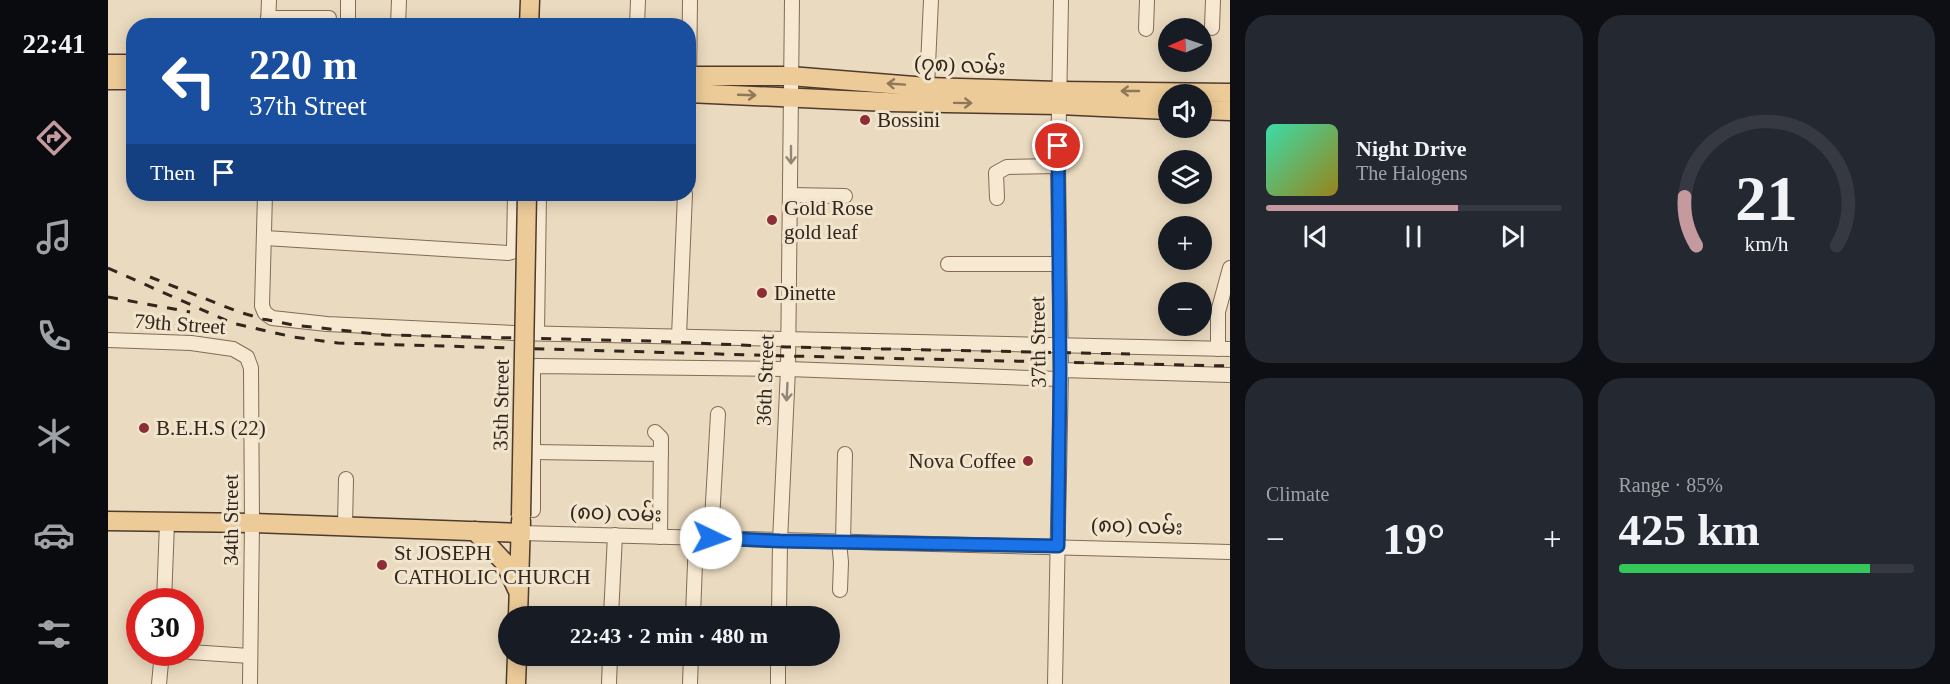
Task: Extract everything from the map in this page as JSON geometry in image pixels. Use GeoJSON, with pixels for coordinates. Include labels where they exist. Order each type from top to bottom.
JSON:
{"type":"FeatureCollection","features":[{"type":"Feature","properties":{"kind":"main road"},"geometry":{"type":"LineString","coordinates":[[529,18],[530,0]]}},
{"type":"Feature","properties":{"kind":"main road"},"geometry":{"type":"LineString","coordinates":[[539,0],[539,18]]}},
{"type":"Feature","properties":{"kind":"main road"},"geometry":{"type":"LineString","coordinates":[[108,64],[126,64]]}},
{"type":"Feature","properties":{"kind":"main road","name":"(၇၈) လမ်း"},"geometry":{"type":"LineString","coordinates":[[696,76],[790,76],[1059,98],[1158,109]]}},
{"type":"Feature","properties":{"kind":"main road"},"geometry":{"type":"LineString","coordinates":[[108,80],[126,80]]}},
{"type":"Feature","properties":{"kind":"main road","name":"(၇၈) လမ်း"},"geometry":{"type":"LineString","coordinates":[[696,93],[888,102],[1230,93]]}},
{"type":"Feature","properties":{"kind":"main road"},"geometry":{"type":"LineString","coordinates":[[1212,110],[1230,111]]}},
{"type":"Feature","properties":{"kind":"main road","name":"35th Street"},"geometry":{"type":"LineString","coordinates":[[518,606],[525,520],[526,201]]}},
{"type":"Feature","properties":{"kind":"main road","name":"(၈၀) လမ်း"},"geometry":{"type":"LineString","coordinates":[[108,521],[252,523],[476,531],[525,520]]}},
{"type":"Feature","properties":{"kind":"main road"},"geometry":{"type":"LineString","coordinates":[[476,531],[504,563],[519,594]]}},
{"type":"Feature","properties":{"kind":"main road"},"geometry":{"type":"LineString","coordinates":[[516,684],[517,666]]}},
{"type":"Feature","properties":{"kind":"street"},"geometry":{"type":"LineString","coordinates":[[268,0],[268,18]]}},
{"type":"Feature","properties":{"kind":"street"},"geometry":{"type":"LineString","coordinates":[[348,0],[348,18]]}},
{"type":"Feature","properties":{"kind":"street"},"geometry":{"type":"LineString","coordinates":[[398,18],[399,0]]}},
{"type":"Feature","properties":{"kind":"street"},"geometry":{"type":"LineString","coordinates":[[637,18],[638,0]]}},
{"type":"Feature","properties":{"kind":"street"},"geometry":{"type":"LineString","coordinates":[[690,0],[690,18]]}},
{"type":"Feature","properties":{"kind":"street","name":"36th Street"},"geometry":{"type":"LineString","coordinates":[[779,606],[788,369],[792,0]]}},
{"type":"Feature","properties":{"kind":"street"},"geometry":{"type":"LineString","coordinates":[[927,87],[931,0]]}},
{"type":"Feature","properties":{"kind":"street","name":"37th Street"},"geometry":{"type":"LineString","coordinates":[[1055,684],[1060,374],[1058,166],[1061,0]]}},
{"type":"Feature","properties":{"kind":"street"},"geometry":{"type":"LineString","coordinates":[[1146,29],[1147,0]]}},
{"type":"Feature","properties":{"kind":"street"},"geometry":{"type":"LineString","coordinates":[[1212,28],[1213,0]]}},
{"type":"Feature","properties":{"kind":"street"},"geometry":{"type":"LineString","coordinates":[[997,198],[996,173],[1000,169],[1058,166]]}},
{"type":"Feature","properties":{"kind":"street"},"geometry":{"type":"LineString","coordinates":[[790,195],[845,196]]}},
{"type":"Feature","properties":{"kind":"street"},"geometry":{"type":"LineString","coordinates":[[265,201],[262,306],[265,313],[272,318],[327,324],[537,333],[1224,349],[1218,312],[1230,267]]}},
{"type":"Feature","properties":{"kind":"street"},"geometry":{"type":"LineString","coordinates":[[264,238],[508,253],[514,248],[515,201]]}},
{"type":"Feature","properties":{"kind":"street"},"geometry":{"type":"LineString","coordinates":[[537,333],[540,201]]}},
{"type":"Feature","properties":{"kind":"street"},"geometry":{"type":"LineString","coordinates":[[680,336],[685,201]]}},
{"type":"Feature","properties":{"kind":"street"},"geometry":{"type":"LineString","coordinates":[[948,264],[1058,264]]}},
{"type":"Feature","properties":{"kind":"street","name":"79th Street"},"geometry":{"type":"LineString","coordinates":[[108,340],[191,343],[233,348],[247,357]]}},
{"type":"Feature","properties":{"kind":"street","name":"34th Street"},"geometry":{"type":"LineString","coordinates":[[247,357],[251,368],[250,684]]}},
{"type":"Feature","properties":{"kind":"street"},"geometry":{"type":"LineString","coordinates":[[525,520],[534,452],[533,371],[536,366],[1230,375]]}},
{"type":"Feature","properties":{"kind":"street"},"geometry":{"type":"LineString","coordinates":[[711,538],[718,414]]}},
{"type":"Feature","properties":{"kind":"street"},"geometry":{"type":"LineString","coordinates":[[655,432],[661,438],[660,537]]}},
{"type":"Feature","properties":{"kind":"street"},"geometry":{"type":"LineString","coordinates":[[534,452],[661,454]]}},
{"type":"Feature","properties":{"kind":"street"},"geometry":{"type":"LineString","coordinates":[[840,590],[845,454]]}},
{"type":"Feature","properties":{"kind":"street"},"geometry":{"type":"LineString","coordinates":[[345,526],[346,479]]}},
{"type":"Feature","properties":{"kind":"street","name":"(၈၀) လမ်း"},"geometry":{"type":"LineString","coordinates":[[525,520],[615,536],[1230,552]]}},
{"type":"Feature","properties":{"kind":"street"},"geometry":{"type":"LineString","coordinates":[[165,588],[167,523]]}},
{"type":"Feature","properties":{"kind":"street"},"geometry":{"type":"LineString","coordinates":[[612,606],[615,536]]}},
{"type":"Feature","properties":{"kind":"street"},"geometry":{"type":"LineString","coordinates":[[693,606],[696,537]]}},
{"type":"Feature","properties":{"kind":"street"},"geometry":{"type":"LineString","coordinates":[[204,653],[250,656]]}},
{"type":"Feature","properties":{"kind":"street"},"geometry":{"type":"LineString","coordinates":[[159,684],[161,666]]}},
{"type":"Feature","properties":{"kind":"street"},"geometry":{"type":"LineString","coordinates":[[609,684],[610,666]]}},
{"type":"Feature","properties":{"kind":"street"},"geometry":{"type":"LineString","coordinates":[[690,684],[691,666]]}},
{"type":"Feature","properties":{"kind":"street"},"geometry":{"type":"LineString","coordinates":[[778,666],[778,684]]}},
{"type":"Feature","properties":{"kind":"railway"},"geometry":{"type":"LineString","coordinates":[[108,268],[232,323],[293,337],[338,343],[1230,366]]}},
{"type":"Feature","properties":{"kind":"railway"},"geometry":{"type":"LineString","coordinates":[[150,277],[239,312],[263,319],[293,325],[385,335],[1130,354]]}},
{"type":"Feature","properties":{"kind":"railway"},"geometry":{"type":"LineString","coordinates":[[108,297],[190,312]]}},
{"type":"Feature","properties":{"kind":"place","name":"Bossini"},"geometry":{"type":"Point","coordinates":[865,120]}},
{"type":"Feature","properties":{"kind":"place","name":"Gold Rose gold leaf"},"geometry":{"type":"Point","coordinates":[772,220]}},
{"type":"Feature","properties":{"kind":"place","name":"Dinette"},"geometry":{"type":"Point","coordinates":[762,293]}},
{"type":"Feature","properties":{"kind":"place","name":"B.E.H.S (22)"},"geometry":{"type":"Point","coordinates":[144,428]}},
{"type":"Feature","properties":{"kind":"place","name":"Nova Coffee"},"geometry":{"type":"Point","coordinates":[1028,461]}},
{"type":"Feature","properties":{"kind":"place","name":"St JOSEPH CATHOLIC CHURCH"},"geometry":{"type":"Point","coordinates":[382,565]}},
{"type":"Feature","properties":{"kind":"route"},"geometry":{"type":"LineString","coordinates":[[711,538],[1058,546],[1060,370],[1058,146]]}}]}
